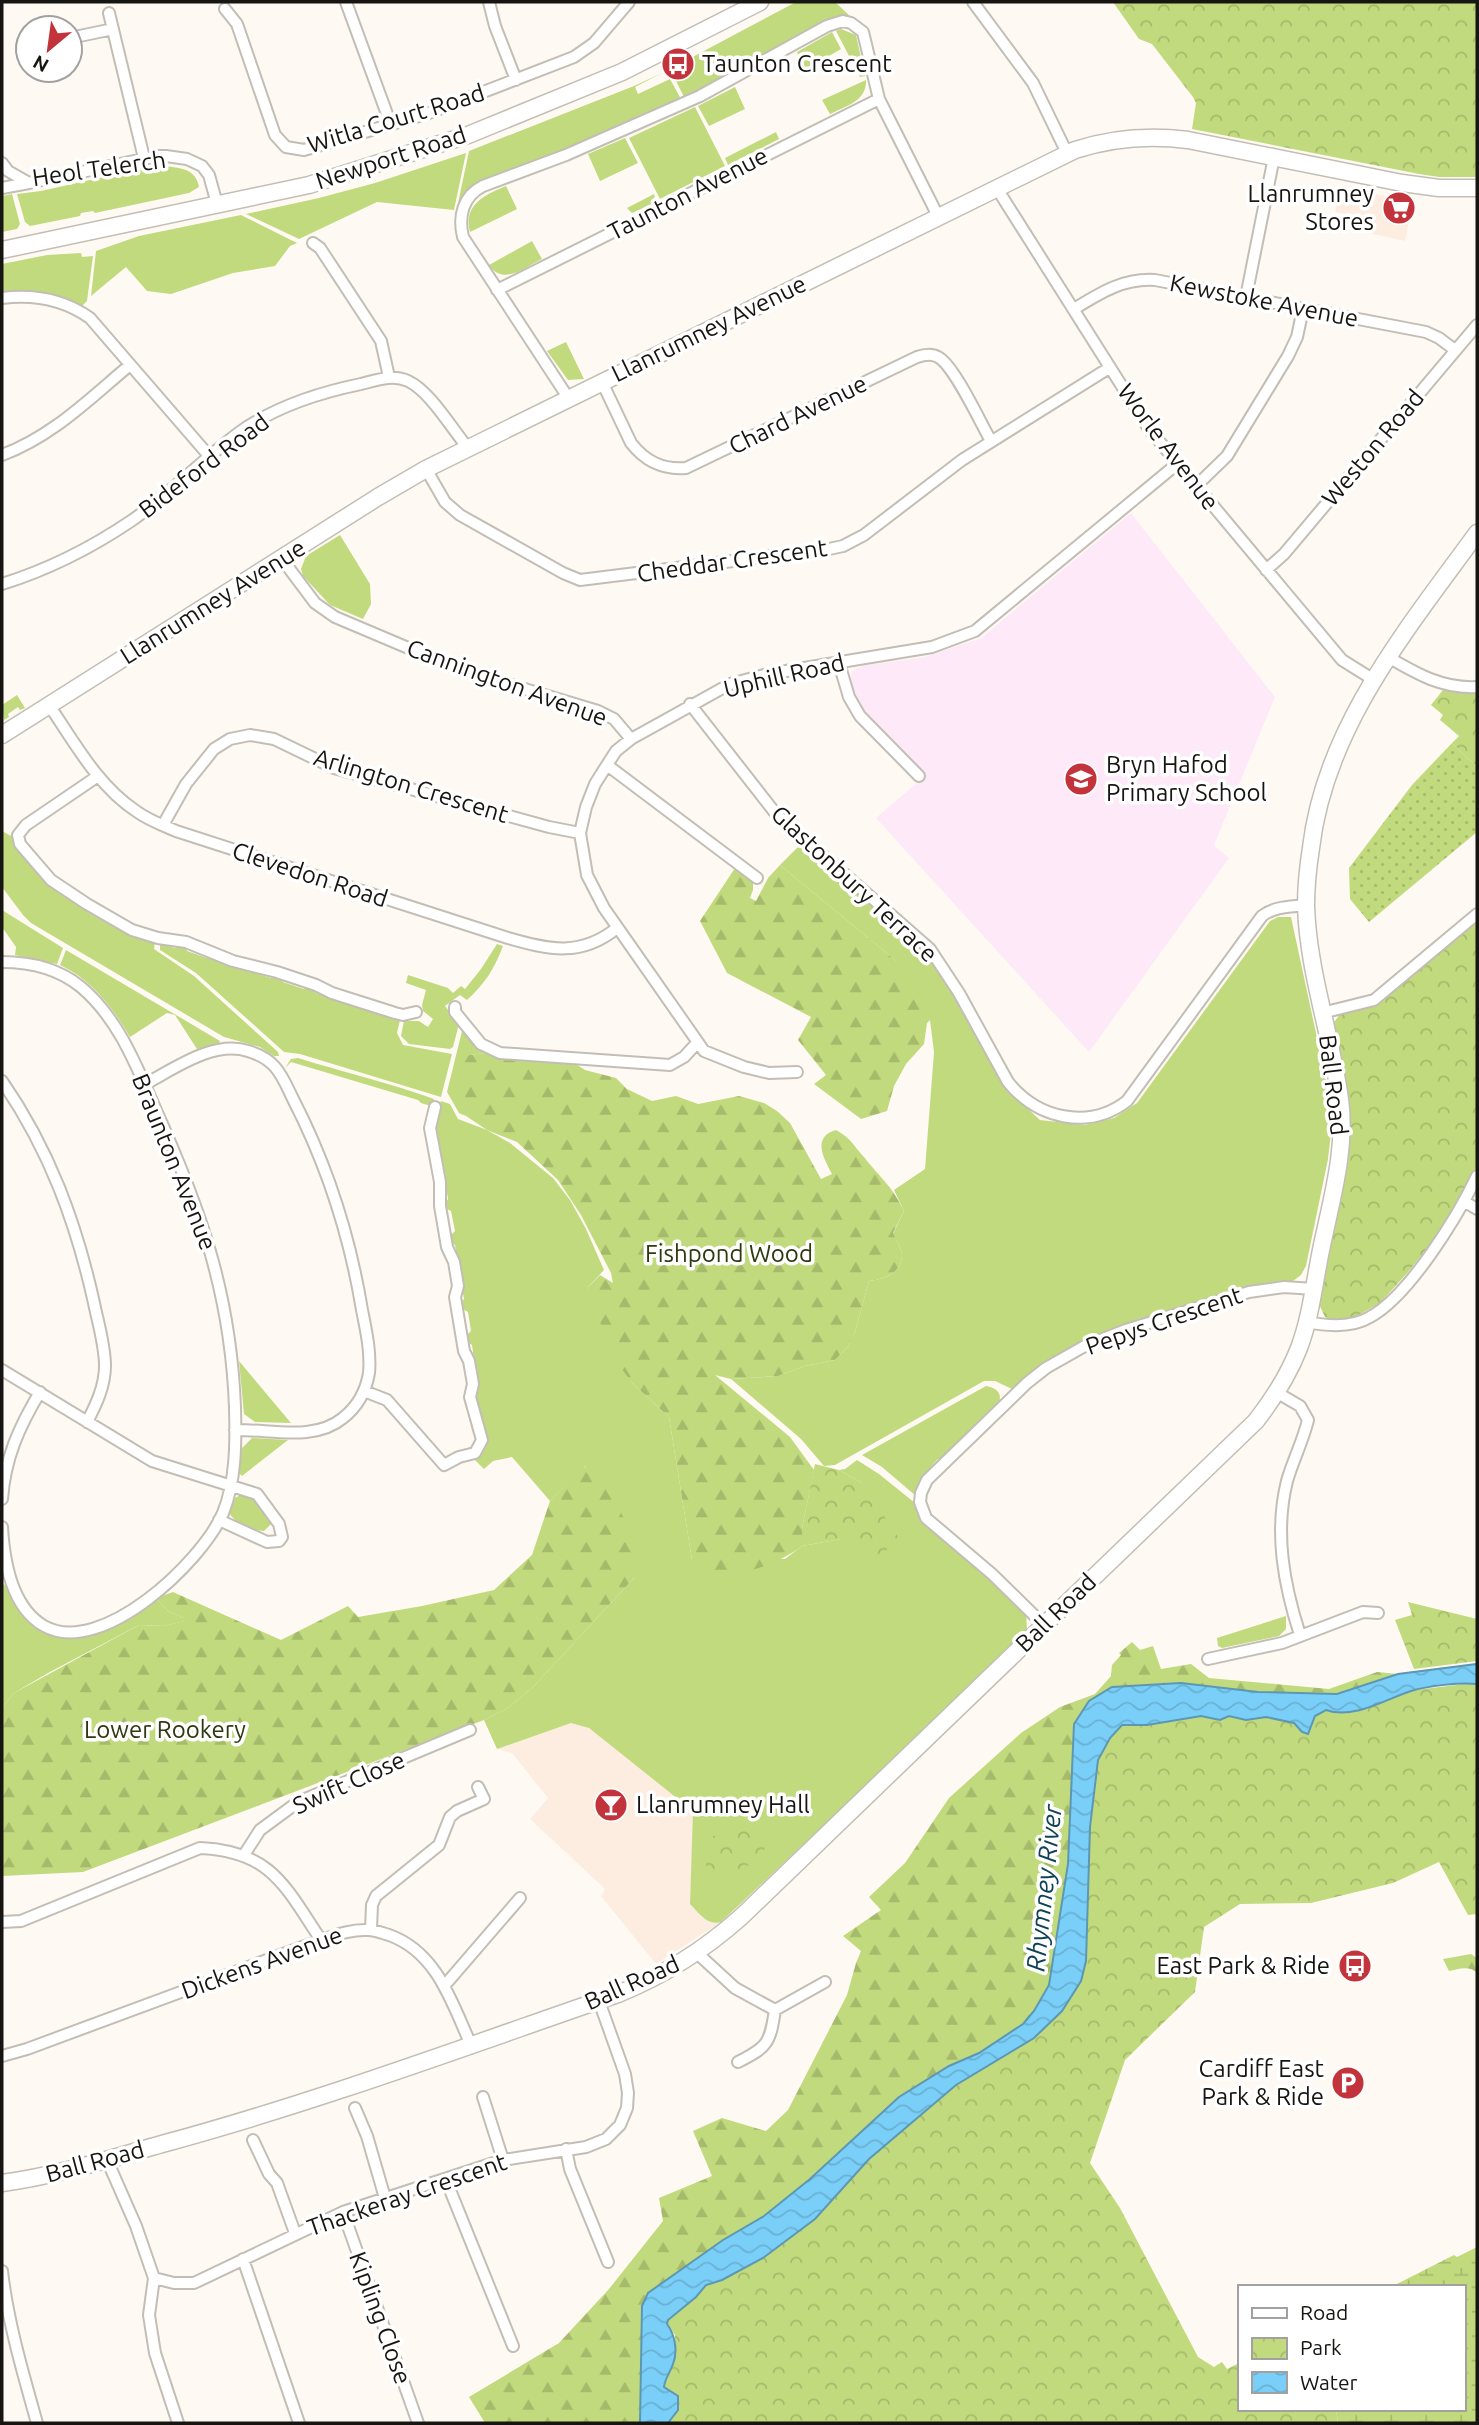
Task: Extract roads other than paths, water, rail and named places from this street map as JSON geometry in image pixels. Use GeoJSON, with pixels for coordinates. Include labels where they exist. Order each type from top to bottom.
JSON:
{"type":"FeatureCollection","features":[{"type":"Feature","properties":{"kind":"street"},"geometry":{"type":"LineString","coordinates":[[346,2],[391,125]]}},
{"type":"Feature","properties":{"kind":"street"},"geometry":{"type":"LineString","coordinates":[[489,2],[516,80]]}},
{"type":"Feature","properties":{"kind":"street","name":"Witla Court Road"},"geometry":{"type":"LineString","coordinates":[[225,9],[237,24],[275,135],[286,147],[304,150],[391,125],[516,80],[585,50],[605,32],[629,2]]}},
{"type":"Feature","properties":{"kind":"street","name":"Newport Road"},"geometry":{"type":"LineString","coordinates":[[2,250],[309,185],[468,135],[622,72],[760,2]]}},
{"type":"Feature","properties":{"kind":"street"},"geometry":{"type":"LineString","coordinates":[[973,2],[1033,83],[1067,153]]}},
{"type":"Feature","properties":{"kind":"street"},"geometry":{"type":"LineString","coordinates":[[109,13],[144,158]]}},
{"type":"Feature","properties":{"kind":"street"},"geometry":{"type":"LineString","coordinates":[[569,398],[468,247],[461,229],[465,205],[475,190],[483,186],[566,155],[692,100],[835,23],[851,23],[863,32],[879,99],[938,216]]}},
{"type":"Feature","properties":{"kind":"street"},"geometry":{"type":"LineString","coordinates":[[84,35],[113,29]]}},
{"type":"Feature","properties":{"kind":"street","name":"Taunton Avenue"},"geometry":{"type":"LineString","coordinates":[[497,290],[879,99]]}},
{"type":"Feature","properties":{"kind":"street","name":"Llanrumney Avenue"},"geometry":{"type":"LineString","coordinates":[[2,735],[426,469],[1067,153],[1101,142],[1154,137],[1188,140],[1402,183],[1439,188],[1477,188]]}},
{"type":"Feature","properties":{"kind":"street","name":"Heol Telerch"},"geometry":{"type":"LineString","coordinates":[[2,163],[8,171],[29,183],[144,158],[166,156],[196,162],[209,175],[217,204]]}},
{"type":"Feature","properties":{"kind":"street"},"geometry":{"type":"LineString","coordinates":[[1246,297],[1274,157]]}},
{"type":"Feature","properties":{"kind":"street"},"geometry":{"type":"LineString","coordinates":[[2,188],[29,183]]}},
{"type":"Feature","properties":{"kind":"street","name":"Worle Avenue"},"geometry":{"type":"LineString","coordinates":[[996,187],[1141,419],[1342,660],[1374,680]]}},
{"type":"Feature","properties":{"kind":"street"},"geometry":{"type":"LineString","coordinates":[[313,243],[320,248],[381,341],[389,377],[406,380],[415,385],[468,448]]}},
{"type":"Feature","properties":{"kind":"street","name":"Kewstoke Avenue"},"geometry":{"type":"LineString","coordinates":[[1074,309],[1112,287],[1141,279],[1426,332],[1455,350]]}},
{"type":"Feature","properties":{"kind":"street"},"geometry":{"type":"LineString","coordinates":[[2,299],[46,298],[80,311],[96,323],[210,457]]}},
{"type":"Feature","properties":{"kind":"street"},"geometry":{"type":"LineString","coordinates":[[1196,486],[1227,456],[1288,356],[1297,337],[1303,309]]}},
{"type":"Feature","properties":{"kind":"street","name":"Weston Road"},"geometry":{"type":"LineString","coordinates":[[1266,570],[1291,545],[1477,325]]}},
{"type":"Feature","properties":{"kind":"street","name":"Chard Avenue"},"geometry":{"type":"LineString","coordinates":[[602,382],[631,443],[638,451],[645,458],[663,467],[686,468],[916,357],[931,355],[938,357],[949,367],[991,441]]}},
{"type":"Feature","properties":{"kind":"street"},"geometry":{"type":"LineString","coordinates":[[2,455],[30,443],[58,426],[130,365]]}},
{"type":"Feature","properties":{"kind":"street","name":"Cheddar Crescent"},"geometry":{"type":"LineString","coordinates":[[426,469],[445,502],[460,515],[580,580],[744,561],[843,546],[863,535],[961,460],[1109,368]]}},
{"type":"Feature","properties":{"kind":"street","name":"Bideford Road"},"geometry":{"type":"LineString","coordinates":[[2,584],[54,564],[110,534],[147,509],[248,427],[288,406],[333,390],[389,377]]}},
{"type":"Feature","properties":{"kind":"street","name":"Uphill Road"},"geometry":{"type":"LineString","coordinates":[[797,1072],[769,1073],[744,1068],[713,1056],[697,1044],[617,929],[587,875],[580,833],[595,784],[616,751],[631,739],[715,690],[747,679],[932,647],[975,631],[1177,464]]}},
{"type":"Feature","properties":{"kind":"street","name":"Ball Road"},"geometry":{"type":"LineString","coordinates":[[2,2183],[107,2160],[298,2105],[599,2001],[651,1980],[697,1953],[741,1917],[1245,1433],[1276,1392],[1293,1362],[1307,1322],[1337,1172],[1342,1129],[1337,1082],[1312,959],[1306,905],[1311,846],[1322,796],[1348,728],[1374,680],[1477,533]]}},
{"type":"Feature","properties":{"kind":"street","name":"Cannington Avenue"},"geometry":{"type":"LineString","coordinates":[[282,559],[315,603],[335,617],[458,669],[598,711],[614,719],[631,739]]}},
{"type":"Feature","properties":{"kind":"street"},"geometry":{"type":"LineString","coordinates":[[1388,657],[1438,683],[1463,688],[1477,687]]}},
{"type":"Feature","properties":{"kind":"street"},"geometry":{"type":"LineString","coordinates":[[839,663],[849,697],[860,716],[919,776]]}},
{"type":"Feature","properties":{"kind":"street","name":"Clevedon Road"},"geometry":{"type":"LineString","coordinates":[[49,705],[99,776],[127,805],[163,825],[526,944],[573,949],[596,943],[617,929]]}},
{"type":"Feature","properties":{"kind":"street","name":"Glastonbury Terrace"},"geometry":{"type":"LineString","coordinates":[[690,705],[776,814],[930,949],[959,993],[1008,1082],[1028,1102],[1055,1115],[1067,1118],[1094,1116],[1117,1108],[1127,1101],[1262,916],[1281,908],[1306,905]]}},
{"type":"Feature","properties":{"kind":"street","name":"Arlington Crescent"},"geometry":{"type":"LineString","coordinates":[[163,825],[186,784],[214,749],[230,739],[250,735],[274,739],[334,768],[549,827],[580,833]]}},
{"type":"Feature","properties":{"kind":"street"},"geometry":{"type":"LineString","coordinates":[[607,765],[757,878]]}},
{"type":"Feature","properties":{"kind":"street"},"geometry":{"type":"LineString","coordinates":[[99,776],[26,825],[18,835],[20,844],[51,880],[132,930],[158,938],[186,942],[233,961],[277,972],[395,1013],[403,1015],[416,1012]]}},
{"type":"Feature","properties":{"kind":"street"},"geometry":{"type":"LineString","coordinates":[[1322,1013],[1374,1000],[1477,914]]}},
{"type":"Feature","properties":{"kind":"street","name":"Braunton Avenue"},"geometry":{"type":"LineString","coordinates":[[2,962],[52,971],[83,989],[113,1022],[145,1084],[189,1184],[213,1260],[230,1338],[235,1430],[235,1451],[229,1485],[219,1520],[186,1567],[160,1591],[135,1608],[87,1630],[64,1632],[44,1626],[35,1619],[21,1602],[5,1568],[2,1527]]}},
{"type":"Feature","properties":{"kind":"street"},"geometry":{"type":"LineString","coordinates":[[455,1007],[455,1013],[481,1044],[500,1053],[670,1065],[697,1044]]}},
{"type":"Feature","properties":{"kind":"street"},"geometry":{"type":"LineString","coordinates":[[145,1084],[198,1057],[223,1049],[249,1051],[268,1061],[275,1068],[300,1113],[319,1157],[347,1238],[368,1351],[368,1376],[364,1391],[352,1410],[342,1419],[318,1430],[235,1430]]}},
{"type":"Feature","properties":{"kind":"street"},"geometry":{"type":"LineString","coordinates":[[2,1081],[27,1119],[51,1164],[82,1251],[105,1366],[100,1395],[87,1422]]}},
{"type":"Feature","properties":{"kind":"street"},"geometry":{"type":"LineString","coordinates":[[364,1391],[387,1400],[444,1465],[458,1457],[471,1456],[480,1448],[482,1440],[471,1397],[473,1384],[469,1361],[464,1351],[455,1297],[456,1274],[443,1220],[440,1182],[431,1134],[435,1107]]}},
{"type":"Feature","properties":{"kind":"street"},"geometry":{"type":"LineString","coordinates":[[1307,1322],[1342,1325],[1371,1317],[1398,1293],[1421,1266],[1465,1202],[1477,1176]]}},
{"type":"Feature","properties":{"kind":"street"},"geometry":{"type":"LineString","coordinates":[[1465,1202],[1477,1209]]}},
{"type":"Feature","properties":{"kind":"street","name":"Pepys Crescent"},"geometry":{"type":"LineString","coordinates":[[1044,1625],[985,1568],[926,1518],[920,1497],[930,1476],[1034,1376],[1083,1347],[1148,1323],[1260,1290],[1293,1287],[1314,1290]]}},
{"type":"Feature","properties":{"kind":"street"},"geometry":{"type":"LineString","coordinates":[[2,1370],[152,1461],[257,1494],[279,1524],[282,1537],[279,1541],[267,1542],[219,1520]]}},
{"type":"Feature","properties":{"kind":"street"},"geometry":{"type":"LineString","coordinates":[[2,1499],[4,1475],[11,1448],[40,1392]]}},
{"type":"Feature","properties":{"kind":"street"},"geometry":{"type":"LineString","coordinates":[[1276,1392],[1300,1406],[1308,1420],[1293,1461],[1282,1515],[1284,1576],[1300,1635]]}},
{"type":"Feature","properties":{"kind":"street"},"geometry":{"type":"LineString","coordinates":[[1208,1659],[1282,1643],[1363,1612],[1378,1613]]}},
{"type":"Feature","properties":{"kind":"street","name":"Swift Close"},"geometry":{"type":"LineString","coordinates":[[244,1855],[260,1830],[298,1802],[470,1730]]}},
{"type":"Feature","properties":{"kind":"street"},"geometry":{"type":"LineString","coordinates":[[371,1929],[372,1905],[376,1896],[439,1845],[450,1817],[484,1799],[478,1787]]}},
{"type":"Feature","properties":{"kind":"street"},"geometry":{"type":"LineString","coordinates":[[2,1922],[21,1921],[200,1847],[226,1849],[263,1864],[279,1879],[321,1940]]}},
{"type":"Feature","properties":{"kind":"street"},"geometry":{"type":"LineString","coordinates":[[445,1985],[520,1898]]}},
{"type":"Feature","properties":{"kind":"street","name":"Dickens Avenue"},"geometry":{"type":"LineString","coordinates":[[2,2056],[321,1940],[348,1931],[371,1929],[403,1940],[426,1959],[445,1985],[471,2045]]}},
{"type":"Feature","properties":{"kind":"street"},"geometry":{"type":"LineString","coordinates":[[697,1953],[735,1988],[775,2010]]}},
{"type":"Feature","properties":{"kind":"street"},"geometry":{"type":"LineString","coordinates":[[738,2062],[758,2052],[766,2044],[775,2010],[825,1982]]}},
{"type":"Feature","properties":{"kind":"street","name":"Thackeray Crescent"},"geometry":{"type":"LineString","coordinates":[[154,2278],[174,2283],[194,2283],[343,2212],[503,2160],[586,2147],[606,2139],[621,2125],[627,2108],[628,2093],[625,2074],[599,2001]]}},
{"type":"Feature","properties":{"kind":"street"},"geometry":{"type":"LineString","coordinates":[[483,2097],[503,2160]]}},
{"type":"Feature","properties":{"kind":"street"},"geometry":{"type":"LineString","coordinates":[[355,2108],[367,2136],[386,2198]]}},
{"type":"Feature","properties":{"kind":"street"},"geometry":{"type":"LineString","coordinates":[[253,2140],[269,2174],[277,2183],[295,2234]]}},
{"type":"Feature","properties":{"kind":"street"},"geometry":{"type":"LineString","coordinates":[[566,2149],[570,2169],[608,2262]]}},
{"type":"Feature","properties":{"kind":"street"},"geometry":{"type":"LineString","coordinates":[[107,2160],[136,2226],[154,2278],[149,2315],[155,2353],[178,2423]]}},
{"type":"Feature","properties":{"kind":"street"},"geometry":{"type":"LineString","coordinates":[[446,2180],[513,2346]]}},
{"type":"Feature","properties":{"kind":"street","name":"Kipling Close"},"geometry":{"type":"LineString","coordinates":[[343,2212],[418,2423]]}},
{"type":"Feature","properties":{"kind":"street"},"geometry":{"type":"LineString","coordinates":[[243,2259],[299,2423]]}},
{"type":"Feature","properties":{"kind":"street"},"geometry":{"type":"LineString","coordinates":[[2,2271],[8,2315],[37,2423]]}},
{"type":"Feature","properties":{"kind":"water"},"geometry":{"type":"Polygon","coordinates":[[[1477,1664],[1477,1684],[1418,1689],[1347,1712],[1326,1710],[1315,1716],[1308,1734],[1302,1732],[1294,1723],[1266,1717],[1246,1720],[1229,1716],[1220,1720],[1201,1716],[1147,1725],[1122,1725],[1110,1738],[1098,1760],[1090,1827],[1086,1961],[1081,1981],[1062,2011],[1034,2038],[956,2085],[869,2159],[815,2219],[763,2258],[722,2280],[706,2285],[668,2320],[667,2324],[674,2338],[675,2354],[664,2387],[678,2396],[678,2410],[668,2423],[640,2423],[642,2306],[648,2293],[723,2240],[764,2216],[810,2179],[899,2097],[949,2066],[979,2053],[1023,2024],[1034,2011],[1049,1985],[1068,1864],[1074,1724],[1089,1701],[1112,1687],[1181,1683],[1258,1692],[1337,1694],[1398,1674],[1477,1664]]]}},
{"type":"Feature","properties":{"kind":"place","name":"Taunton Crescent"},"geometry":{"type":"Point","coordinates":[678,64]}},
{"type":"Feature","properties":{"kind":"place","name":"Llanrumney Stores"},"geometry":{"type":"Point","coordinates":[1399,208]}},
{"type":"Feature","properties":{"kind":"place","name":"Bryn Hafod Primary School"},"geometry":{"type":"Point","coordinates":[1081,779]}},
{"type":"Feature","properties":{"kind":"place","name":"Llanrumney Hall"},"geometry":{"type":"Point","coordinates":[611,1805]}},
{"type":"Feature","properties":{"kind":"place","name":"East Park & Ride"},"geometry":{"type":"Point","coordinates":[1355,1966]}},
{"type":"Feature","properties":{"kind":"place","name":"Cardiff East Park & Ride"},"geometry":{"type":"Point","coordinates":[1348,2083]}},
{"type":"Feature","properties":{"kind":"park label","name":"Fishpond Wood"},"geometry":{"type":"Point","coordinates":[729,1254]}},
{"type":"Feature","properties":{"kind":"park label","name":"Lower Rookery"},"geometry":{"type":"Point","coordinates":[165,1730]}},
{"type":"Feature","properties":{"kind":"water label","name":"Rhymney River"},"geometry":{"type":"Point","coordinates":[1044,1888]}}]}
